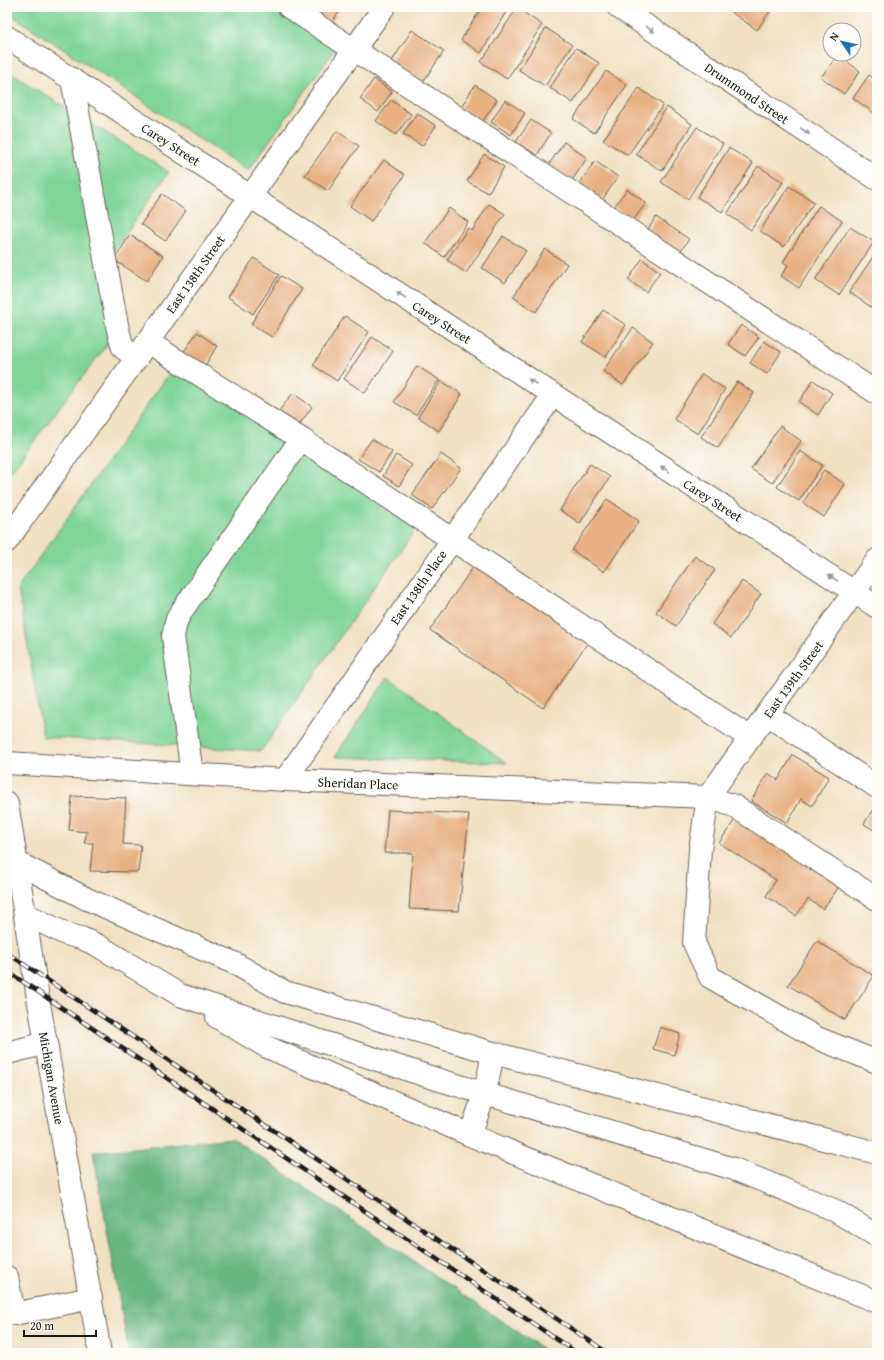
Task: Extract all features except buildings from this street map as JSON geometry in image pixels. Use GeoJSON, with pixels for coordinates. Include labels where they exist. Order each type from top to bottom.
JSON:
{"type":"FeatureCollection","features":[{"type":"Feature","properties":{"kind":"street"},"geometry":{"type":"LineString","coordinates":[[289,7],[877,393]]}},
{"type":"Feature","properties":{"kind":"street","name":"East 138th Street"},"geometry":{"type":"LineString","coordinates":[[7,541],[384,7]]}},
{"type":"Feature","properties":{"kind":"street","name":"Drummond Street"},"geometry":{"type":"LineString","coordinates":[[618,7],[877,179]]}},
{"type":"Feature","properties":{"kind":"street","name":"Carey Street"},"geometry":{"type":"LineString","coordinates":[[7,37],[877,607]]}},
{"type":"Feature","properties":{"kind":"street"},"geometry":{"type":"LineString","coordinates":[[72,79],[118,330],[123,348],[142,350],[301,439],[422,520],[452,538],[750,738]]}},
{"type":"Feature","properties":{"kind":"street","name":"East 138th Place"},"geometry":{"type":"LineString","coordinates":[[285,780],[553,395]]}},
{"type":"Feature","properties":{"kind":"street"},"geometry":{"type":"LineString","coordinates":[[192,774],[173,636],[174,627],[183,609],[301,439]]}},
{"type":"Feature","properties":{"kind":"street","name":"East 139th Street"},"geometry":{"type":"LineString","coordinates":[[708,797],[877,560]]}},
{"type":"Feature","properties":{"kind":"street"},"geometry":{"type":"LineString","coordinates":[[767,714],[877,787]]}},
{"type":"Feature","properties":{"kind":"street","name":"Sheridan Place"},"geometry":{"type":"LineString","coordinates":[[7,763],[285,780],[708,797],[734,806],[877,899]]}},
{"type":"Feature","properties":{"kind":"street"},"geometry":{"type":"LineString","coordinates":[[708,797],[700,850],[694,943],[710,977],[817,1038],[877,1062]]}},
{"type":"Feature","properties":{"kind":"street","name":"Michigan Avenue"},"geometry":{"type":"LineString","coordinates":[[7,803],[18,863],[24,914],[100,1353]]}},
{"type":"Feature","properties":{"kind":"street"},"geometry":{"type":"LineString","coordinates":[[18,863],[88,900],[234,963],[285,992],[493,1053],[877,1153]]}},
{"type":"Feature","properties":{"kind":"street"},"geometry":{"type":"LineString","coordinates":[[24,914],[66,934],[81,938],[97,945],[267,1047],[470,1135],[877,1302]]}},
{"type":"Feature","properties":{"kind":"street"},"geometry":{"type":"LineString","coordinates":[[180,995],[430,1077],[734,1169],[834,1210],[877,1236]]}},
{"type":"Feature","properties":{"kind":"street"},"geometry":{"type":"LineString","coordinates":[[7,1053],[47,1043]]}},
{"type":"Feature","properties":{"kind":"street"},"geometry":{"type":"LineString","coordinates":[[470,1135],[484,1093],[493,1053]]}},
{"type":"Feature","properties":{"kind":"street"},"geometry":{"type":"LineString","coordinates":[[7,1276],[14,1314],[91,1298]]}},
{"type":"Feature","properties":{"kind":"green space"},"geometry":{"type":"Polygon","coordinates":[[[7,7],[289,7],[341,41],[248,171],[7,12],[7,7]]]}},
{"type":"Feature","properties":{"kind":"green space"},"geometry":{"type":"Polygon","coordinates":[[[7,71],[169,172],[105,263],[118,330],[7,477],[7,71]]]}},
{"type":"Feature","properties":{"kind":"green space"},"geometry":{"type":"Polygon","coordinates":[[[173,368],[421,521],[261,751],[43,737],[18,588],[173,368]]]}},
{"type":"Feature","properties":{"kind":"green space"},"geometry":{"type":"Polygon","coordinates":[[[388,677],[507,763],[335,757],[388,677]]]}},
{"type":"Feature","properties":{"kind":"green space"},"geometry":{"type":"Polygon","coordinates":[[[232,1138],[549,1353],[129,1353],[93,1152],[232,1138]]]}},
{"type":"Feature","properties":{"kind":"railway"},"geometry":{"type":"LineString","coordinates":[[7,953],[608,1353]]}},
{"type":"Feature","properties":{"kind":"railway"},"geometry":{"type":"LineString","coordinates":[[7,971],[577,1353]]}}]}
